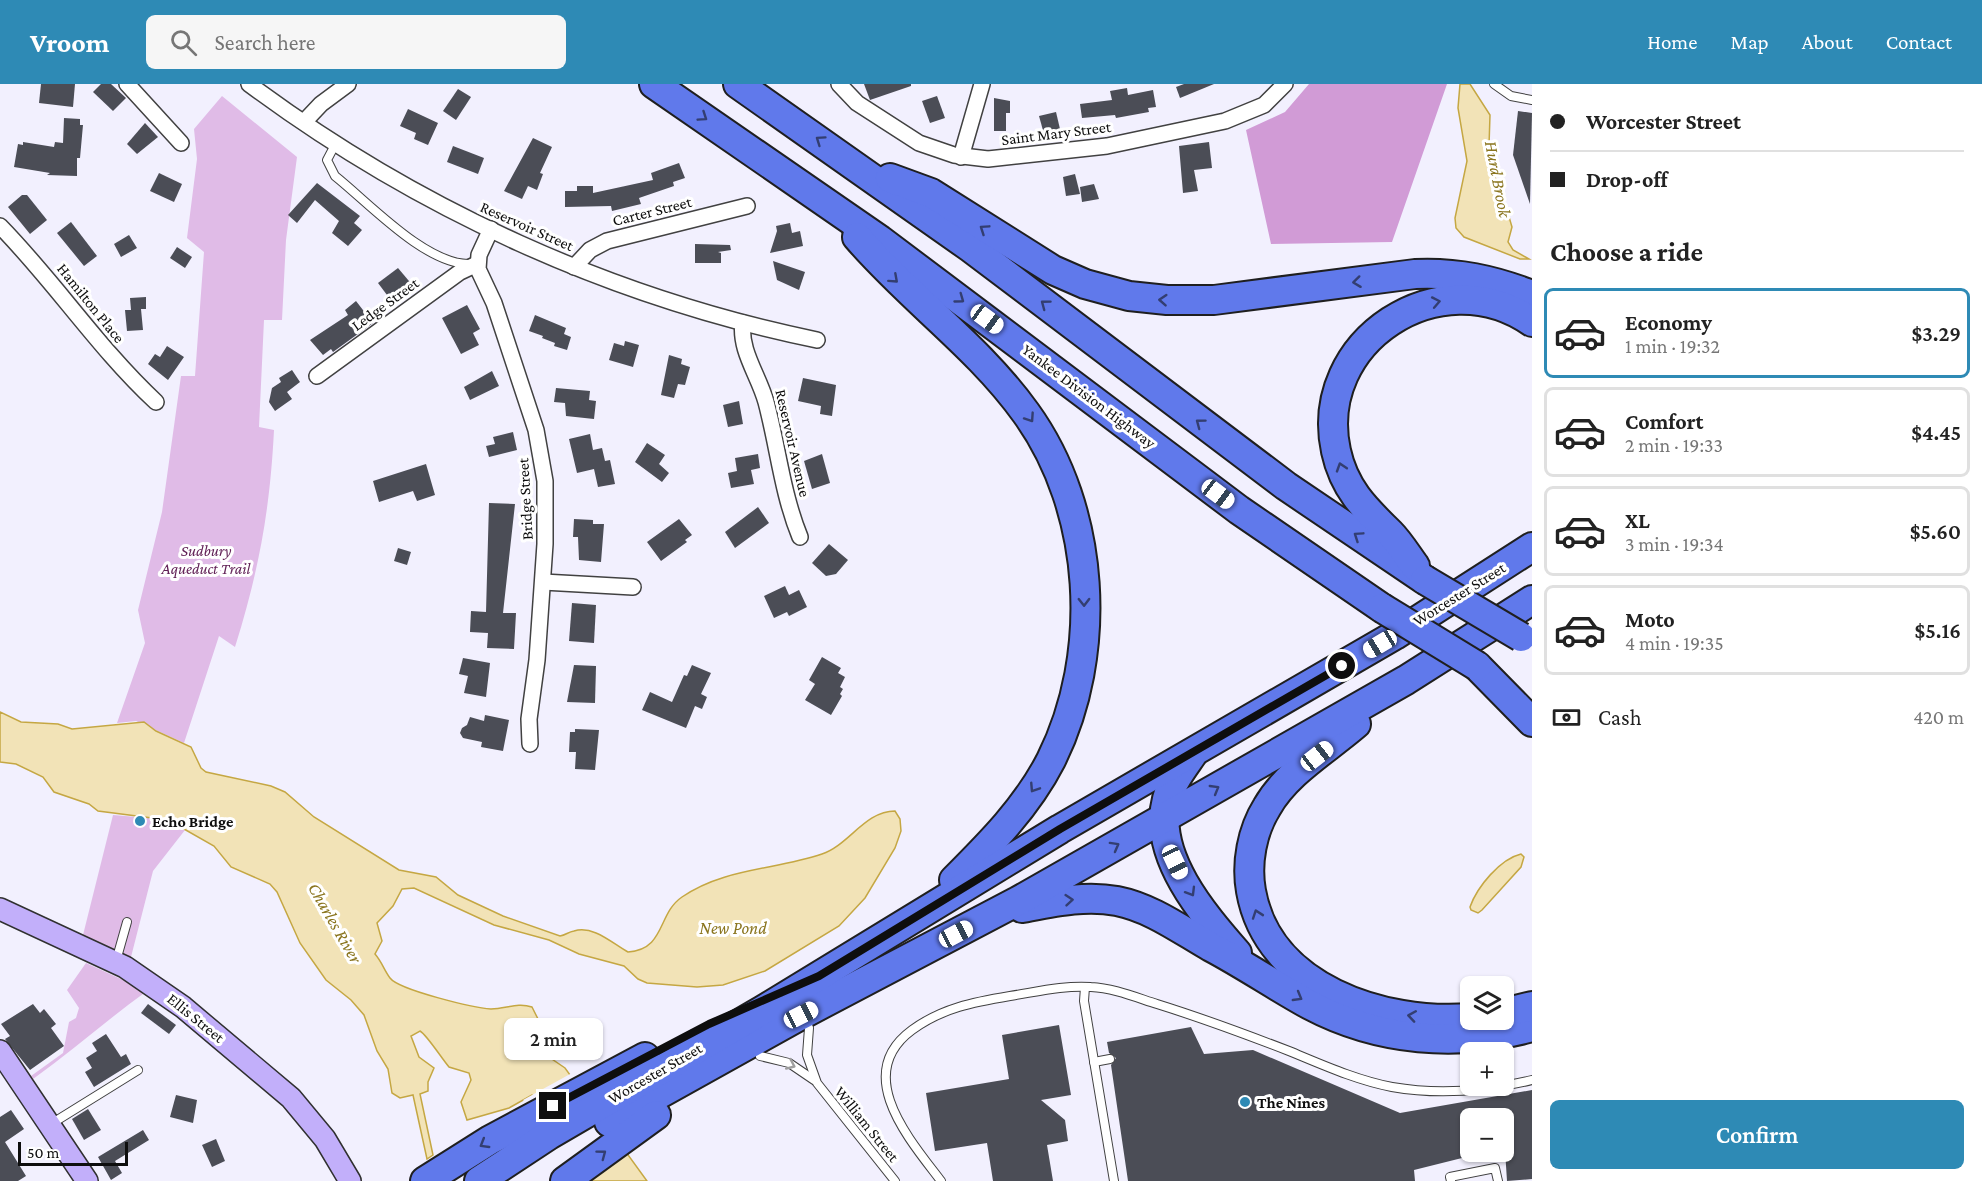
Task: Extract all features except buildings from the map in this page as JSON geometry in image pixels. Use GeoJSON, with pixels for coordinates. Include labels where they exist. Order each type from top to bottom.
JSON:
{"type":"FeatureCollection","features":[{"type":"Feature","properties":{"kind":"highway","name":"Yankee Division Highway"},"geometry":{"type":"LineString","coordinates":[[654,84],[828,203],[1029,350],[1246,515],[1382,608],[1532,696]]}},
{"type":"Feature","properties":{"kind":"highway"},"geometry":{"type":"LineString","coordinates":[[738,84],[971,248],[1271,476],[1425,580],[1527,640]]}},
{"type":"Feature","properties":{"kind":"highway"},"geometry":{"type":"LineString","coordinates":[[852,163],[931,193],[1012,247],[1064,275],[1096,288],[1129,296],[1167,300],[1214,300],[1431,273],[1481,278],[1532,295]]}},
{"type":"Feature","properties":{"kind":"highway"},"geometry":{"type":"LineString","coordinates":[[828,203],[887,272],[969,347],[1027,414],[1044,442],[1065,488],[1082,562],[1085,610],[1081,660],[1070,709],[1050,761],[1006,825],[916,917]]}},
{"type":"Feature","properties":{"kind":"highway"},"geometry":{"type":"LineString","coordinates":[[1425,580],[1391,534],[1363,508],[1342,471],[1336,450],[1333,420],[1343,378],[1358,352],[1381,328],[1408,311],[1426,304],[1456,299],[1476,300],[1502,306],[1532,322]]}},
{"type":"Feature","properties":{"kind":"highway","name":"Worcester Street"},"geometry":{"type":"LineString","coordinates":[[558,1151],[713,1022],[819,976],[1195,750],[1395,635],[1531,547]]}},
{"type":"Feature","properties":{"kind":"highway","name":"Worcester Street"},"geometry":{"type":"LineString","coordinates":[[608,1111],[801,1015],[991,915],[1399,684],[1532,600]]}},
{"type":"Feature","properties":{"kind":"highway"},"geometry":{"type":"LineString","coordinates":[[1478,666],[1532,722]]}},
{"type":"Feature","properties":{"kind":"highway"},"geometry":{"type":"LineString","coordinates":[[1399,684],[1295,774],[1271,800],[1259,823],[1251,850],[1249,868],[1252,897],[1261,926],[1276,949],[1296,970],[1324,987],[1362,1005],[1395,1013],[1433,1018],[1460,1018]]}},
{"type":"Feature","properties":{"kind":"highway"},"geometry":{"type":"LineString","coordinates":[[1195,750],[1169,792],[1165,818],[1168,846],[1187,886],[1219,932],[1248,966]]}},
{"type":"Feature","properties":{"kind":"highway"},"geometry":{"type":"LineString","coordinates":[[991,915],[1060,900],[1094,898],[1116,901],[1153,913],[1317,1008],[1348,1021],[1386,1032],[1454,1039],[1494,1036],[1532,1027]]}},
{"type":"Feature","properties":{"kind":"highway"},"geometry":{"type":"LineString","coordinates":[[513,1181],[558,1151],[608,1111],[675,1103],[809,1028],[921,952]]}},
{"type":"Feature","properties":{"kind":"highway"},"geometry":{"type":"LineString","coordinates":[[1514,1010],[1532,1006]]}},
{"type":"Feature","properties":{"kind":"highway"},"geometry":{"type":"LineString","coordinates":[[424,1181],[490,1140],[558,1151]]}},
{"type":"Feature","properties":{"kind":"highway"},"geometry":{"type":"LineString","coordinates":[[479,1181],[558,1151]]}},
{"type":"Feature","properties":{"kind":"street"},"geometry":{"type":"LineString","coordinates":[[127,84],[181,143]]}},
{"type":"Feature","properties":{"kind":"street","name":"Reservoir Street"},"geometry":{"type":"LineString","coordinates":[[249,84],[336,143],[432,200],[491,230],[574,267],[649,296],[743,323],[817,340]]}},
{"type":"Feature","properties":{"kind":"street"},"geometry":{"type":"LineString","coordinates":[[304,122],[321,104],[348,84]]}},
{"type":"Feature","properties":{"kind":"street","name":"Saint Mary Street"},"geometry":{"type":"LineString","coordinates":[[838,84],[857,103],[919,143],[961,157],[997,158],[1094,148],[1225,122],[1264,105],[1285,84]]}},
{"type":"Feature","properties":{"kind":"street"},"geometry":{"type":"LineString","coordinates":[[961,157],[982,84]]}},
{"type":"Feature","properties":{"kind":"street","name":"Carter Street"},"geometry":{"type":"LineString","coordinates":[[574,267],[590,250],[607,241],[747,206]]}},
{"type":"Feature","properties":{"kind":"street","name":"Hamilton Place"},"geometry":{"type":"LineString","coordinates":[[0,226],[42,270],[117,364],[156,402]]}},
{"type":"Feature","properties":{"kind":"street"},"geometry":{"type":"LineString","coordinates":[[477,264],[491,230]]}},
{"type":"Feature","properties":{"kind":"street","name":"Ledge Street"},"geometry":{"type":"LineString","coordinates":[[317,376],[460,273],[477,264]]}},
{"type":"Feature","properties":{"kind":"street","name":"Bridge Street"},"geometry":{"type":"LineString","coordinates":[[477,264],[494,303],[542,454],[546,505],[543,582],[530,719],[530,744]]}},
{"type":"Feature","properties":{"kind":"street","name":"Reservoir Avenue"},"geometry":{"type":"LineString","coordinates":[[743,323],[743,340],[763,392],[785,494],[800,537]]}},
{"type":"Feature","properties":{"kind":"street"},"geometry":{"type":"LineString","coordinates":[[543,582],[633,587]]}},
{"type":"Feature","properties":{"kind":"street","name":"Ellis Street"},"geometry":{"type":"LineString","coordinates":[[0,909],[116,963],[172,998],[291,1098],[325,1139],[350,1181]]}},
{"type":"Feature","properties":{"kind":"street"},"geometry":{"type":"LineString","coordinates":[[2,1060],[50,1125],[87,1181]]}},
{"type":"Feature","properties":{"kind":"lane"},"geometry":{"type":"LineString","coordinates":[[1494,84],[1511,96],[1532,100]]}},
{"type":"Feature","properties":{"kind":"lane"},"geometry":{"type":"LineString","coordinates":[[336,143],[327,160],[335,176],[423,247],[455,263],[477,264]]}},
{"type":"Feature","properties":{"kind":"lane"},"geometry":{"type":"LineString","coordinates":[[116,963],[127,922]]}},
{"type":"Feature","properties":{"kind":"lane"},"geometry":{"type":"LineString","coordinates":[[1085,987],[1084,1001],[1114,1181]]}},
{"type":"Feature","properties":{"kind":"lane"},"geometry":{"type":"LineString","coordinates":[[941,1181],[908,1136],[891,1102],[885,1071],[893,1048],[920,1024],[963,1004],[1085,987],[1113,990],[1213,1022],[1349,1075],[1384,1085],[1442,1091],[1489,1088],[1532,1080]]}},
{"type":"Feature","properties":{"kind":"lane","name":"William Street"},"geometry":{"type":"LineString","coordinates":[[809,1028],[807,1055],[817,1083]]}},
{"type":"Feature","properties":{"kind":"lane","name":"William Street"},"geometry":{"type":"LineString","coordinates":[[760,1056],[797,1067],[817,1083],[895,1181]]}},
{"type":"Feature","properties":{"kind":"lane"},"geometry":{"type":"LineString","coordinates":[[1094,1062],[1110,1059]]}},
{"type":"Feature","properties":{"kind":"lane"},"geometry":{"type":"LineString","coordinates":[[50,1125],[138,1070]]}},
{"type":"Feature","properties":{"kind":"lane"},"geometry":{"type":"LineString","coordinates":[[1451,1181],[1450,1177],[1495,1168],[1498,1181]]}},
{"type":"Feature","properties":{"kind":"green space","name":"Sudbury Aqueduct Trail"},"geometry":{"type":"Polygon","coordinates":[[[222,96],[297,157],[286,240],[282,320],[264,320],[259,427],[274,430],[270,487],[257,566],[235,647],[219,636],[184,743],[136,721],[117,723],[145,643],[138,610],[162,512],[181,376],[195,376],[204,252],[187,238],[197,159],[194,129],[222,96]]]}},
{"type":"Feature","properties":{"kind":"green space"},"geometry":{"type":"Polygon","coordinates":[[[113,815],[160,819],[185,830],[153,871],[131,957],[83,935],[113,815]]]}},
{"type":"Feature","properties":{"kind":"green space"},"geometry":{"type":"Polygon","coordinates":[[[86,963],[147,991],[33,1079],[31,1076],[63,1053],[69,1022],[76,1018],[79,1008],[67,990],[86,963]]]}},
{"type":"Feature","properties":{"kind":"shaded area"},"geometry":{"type":"Polygon","coordinates":[[[1309,84],[1447,84],[1392,242],[1271,244],[1246,130],[1285,112],[1309,84]]]}},
{"type":"Feature","properties":{"kind":"water"},"geometry":{"type":"Polygon","coordinates":[[[1460,84],[1470,84],[1490,115],[1489,146],[1494,159],[1491,172],[1499,183],[1512,227],[1508,242],[1513,250],[1529,259],[1520,259],[1464,237],[1456,228],[1455,218],[1467,161],[1458,108],[1460,84]]]}},
{"type":"Feature","properties":{"kind":"water"},"geometry":{"type":"Polygon","coordinates":[[[0,712],[21,722],[58,724],[72,729],[144,722],[156,731],[191,747],[201,768],[206,772],[271,786],[285,792],[314,817],[399,870],[436,877],[458,895],[503,916],[560,936],[581,930],[596,933],[628,952],[649,945],[674,904],[698,887],[732,875],[804,859],[832,850],[866,822],[884,812],[895,811],[900,819],[901,831],[895,848],[865,898],[839,926],[765,971],[723,985],[697,987],[647,983],[638,979],[624,966],[579,954],[549,940],[494,925],[414,888],[402,889],[393,906],[377,923],[382,941],[375,954],[390,978],[396,983],[421,993],[469,1005],[491,1009],[516,1005],[532,1007],[542,1027],[549,1057],[565,1068],[647,1181],[588,1181],[594,1177],[532,1095],[509,1108],[467,1120],[461,1102],[471,1080],[469,1073],[449,1067],[420,1031],[411,1036],[419,1057],[434,1068],[428,1082],[428,1091],[420,1094],[433,1155],[427,1159],[413,1095],[400,1098],[392,1093],[388,1069],[377,1051],[364,1015],[351,1000],[326,980],[300,943],[277,892],[270,884],[231,867],[214,846],[177,825],[160,819],[98,811],[89,804],[54,792],[43,777],[16,764],[0,762],[0,712]]]}},
{"type":"Feature","properties":{"kind":"water"},"geometry":{"type":"Polygon","coordinates":[[[1521,854],[1524,857],[1521,867],[1482,910],[1478,913],[1471,910],[1473,899],[1490,875],[1505,862],[1521,854]]]}},
{"type":"Feature","properties":{"kind":"pier"},"geometry":{"type":"Polygon","coordinates":[[[572,1073],[629,1151],[590,1176],[531,1099],[525,1102],[523,1100],[572,1073]]]}},
{"type":"Feature","properties":{"kind":"place","name":"Echo Bridge"},"geometry":{"type":"Point","coordinates":[140,821]}},
{"type":"Feature","properties":{"kind":"place","name":"The Nines"},"geometry":{"type":"Point","coordinates":[1245,1102]}},
{"type":"Feature","properties":{"kind":"route"},"geometry":{"type":"LineString","coordinates":[[553,1106],[709,1024],[819,976],[1060,829],[1342,666]]}},
{"type":"Feature","properties":{"kind":"water label","name":"Hurd Brook"},"geometry":{"type":"Point","coordinates":[1498,179]}},
{"type":"Feature","properties":{"kind":"water label","name":"Charles River"},"geometry":{"type":"Point","coordinates":[335,923]}},
{"type":"Feature","properties":{"kind":"water label","name":"New Pond"},"geometry":{"type":"Point","coordinates":[733,928]}}]}
